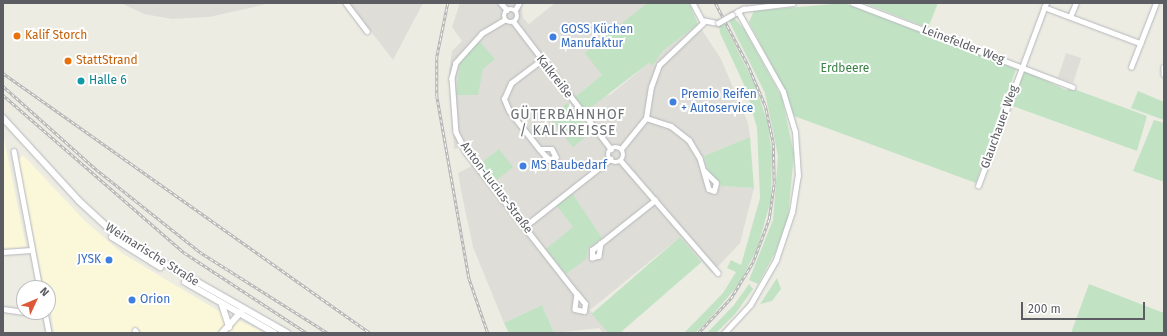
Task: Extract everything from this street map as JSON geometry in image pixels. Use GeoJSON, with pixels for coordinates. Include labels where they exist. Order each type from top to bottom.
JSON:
{"type":"FeatureCollection","features":[{"type":"Feature","properties":{"kind":"main road","name":"Weimarische Straße"},"geometry":{"type":"LineString","coordinates":[[3,118],[103,225],[274,333]]}},
{"type":"Feature","properties":{"kind":"main road","name":"Weimarische Straße"},"geometry":{"type":"LineString","coordinates":[[3,123],[76,204],[114,238],[221,304],[287,333]]}},
{"type":"Feature","properties":{"kind":"main road"},"geometry":{"type":"LineString","coordinates":[[221,304],[228,315],[225,331]]}},
{"type":"Feature","properties":{"kind":"main road"},"geometry":{"type":"LineString","coordinates":[[225,331],[242,312]]}},
{"type":"Feature","properties":{"kind":"street"},"geometry":{"type":"LineString","coordinates":[[346,3],[367,31]]}},
{"type":"Feature","properties":{"kind":"street"},"geometry":{"type":"LineString","coordinates":[[501,3],[507,10],[515,10]]}},
{"type":"Feature","properties":{"kind":"street"},"geometry":{"type":"LineString","coordinates":[[515,10],[519,3]]}},
{"type":"Feature","properties":{"kind":"street"},"geometry":{"type":"LineString","coordinates":[[693,3],[704,22]]}},
{"type":"Feature","properties":{"kind":"street"},"geometry":{"type":"LineString","coordinates":[[621,161],[621,149],[646,118],[651,87],[659,65],[704,22],[718,23],[738,12],[793,3]]}},
{"type":"Feature","properties":{"kind":"street","name":"Leinefelder Weg"},"geometry":{"type":"LineString","coordinates":[[853,3],[1073,86]]}},
{"type":"Feature","properties":{"kind":"street"},"geometry":{"type":"LineString","coordinates":[[1070,17],[1076,3]]}},
{"type":"Feature","properties":{"kind":"street"},"geometry":{"type":"LineString","coordinates":[[1131,67],[1156,3]]}},
{"type":"Feature","properties":{"kind":"street"},"geometry":{"type":"LineString","coordinates":[[1045,5],[1070,17],[1140,44]]}},
{"type":"Feature","properties":{"kind":"street","name":"Glauchauer Weg"},"geometry":{"type":"LineString","coordinates":[[978,186],[1045,5]]}},
{"type":"Feature","properties":{"kind":"street"},"geometry":{"type":"LineString","coordinates":[[507,10],[505,20],[514,22],[518,16],[515,10]]}},
{"type":"Feature","properties":{"kind":"street"},"geometry":{"type":"LineString","coordinates":[[724,333],[750,304],[776,260],[792,212],[798,176],[795,132],[783,92],[738,12]]}},
{"type":"Feature","properties":{"kind":"street","name":"Anton-Lucius-Straße"},"geometry":{"type":"LineString","coordinates":[[505,20],[477,38],[456,63],[452,78],[454,117],[466,152],[577,294]]}},
{"type":"Feature","properties":{"kind":"street","name":"Kalkreiße"},"geometry":{"type":"LineString","coordinates":[[514,22],[541,60],[611,149]]}},
{"type":"Feature","properties":{"kind":"street"},"geometry":{"type":"LineString","coordinates":[[539,149],[509,111],[504,99],[511,83],[541,60]]}},
{"type":"Feature","properties":{"kind":"street"},"geometry":{"type":"LineString","coordinates":[[1164,67],[1164,74]]}},
{"type":"Feature","properties":{"kind":"street"},"geometry":{"type":"LineString","coordinates":[[646,118],[684,135],[696,149],[705,172]]}},
{"type":"Feature","properties":{"kind":"street"},"geometry":{"type":"LineString","coordinates":[[524,227],[610,159],[611,149],[621,149]]}},
{"type":"Feature","properties":{"kind":"street"},"geometry":{"type":"LineString","coordinates":[[14,151],[31,250],[38,280]]}},
{"type":"Feature","properties":{"kind":"street"},"geometry":{"type":"LineString","coordinates":[[610,159],[621,161],[718,273]]}},
{"type":"Feature","properties":{"kind":"street"},"geometry":{"type":"LineString","coordinates":[[601,243],[655,200]]}},
{"type":"Feature","properties":{"kind":"street"},"geometry":{"type":"LineString","coordinates":[[3,252],[31,250]]}},
{"type":"Feature","properties":{"kind":"street"},"geometry":{"type":"LineString","coordinates":[[3,309],[16,311]]}},
{"type":"Feature","properties":{"kind":"street"},"geometry":{"type":"LineString","coordinates":[[47,320],[49,333]]}},
{"type":"Feature","properties":{"kind":"shaded area"},"geometry":{"type":"Polygon","coordinates":[[[121,3],[271,3],[209,17],[172,19],[144,14],[121,3]]]}},
{"type":"Feature","properties":{"kind":"shaded area"},"geometry":{"type":"Polygon","coordinates":[[[349,3],[423,3],[393,60],[349,3]]]}},
{"type":"Feature","properties":{"kind":"shaded area"},"geometry":{"type":"Polygon","coordinates":[[[460,3],[521,3],[523,18],[529,24],[555,3],[647,3],[634,15],[602,75],[575,97],[610,95],[649,63],[652,66],[663,51],[698,24],[721,59],[748,123],[750,137],[704,156],[708,172],[722,186],[754,188],[740,243],[712,273],[680,237],[590,310],[610,333],[603,333],[599,328],[554,333],[542,305],[504,323],[473,247],[462,195],[458,173],[472,166],[458,148],[454,149],[449,71],[452,51],[462,41],[452,27],[460,3]]]}},
{"type":"Feature","properties":{"kind":"shaded area"},"geometry":{"type":"Polygon","coordinates":[[[1066,53],[1081,58],[1073,83],[1058,78],[1066,53]]]}},
{"type":"Feature","properties":{"kind":"shaded area"},"geometry":{"type":"Polygon","coordinates":[[[3,134],[26,247],[3,250],[3,134]]]}},
{"type":"Feature","properties":{"kind":"shaded area"},"geometry":{"type":"Polygon","coordinates":[[[23,155],[84,220],[123,254],[217,310],[265,333],[54,333],[52,320],[56,320],[56,280],[42,280],[18,160],[23,155]]]}},
{"type":"Feature","properties":{"kind":"green space"},"geometry":{"type":"Polygon","coordinates":[[[647,3],[689,3],[698,24],[663,51],[652,66],[649,63],[586,111],[575,97],[602,75],[585,53],[647,3]]]}},
{"type":"Feature","properties":{"kind":"green space","name":"Erdbeere"},"geometry":{"type":"Polygon","coordinates":[[[844,3],[1016,69],[976,183],[794,116],[785,91],[749,22],[754,11],[844,3]]]}},
{"type":"Feature","properties":{"kind":"green space"},"geometry":{"type":"Polygon","coordinates":[[[864,3],[938,3],[928,28],[864,3]]]}},
{"type":"Feature","properties":{"kind":"green space"},"geometry":{"type":"Polygon","coordinates":[[[734,18],[744,29],[782,98],[794,154],[788,217],[775,253],[758,284],[749,280],[773,220],[778,156],[765,93],[729,21],[734,18]]]}},
{"type":"Feature","properties":{"kind":"green space"},"geometry":{"type":"Polygon","coordinates":[[[724,23],[756,87],[768,124],[772,154],[771,200],[757,249],[739,284],[705,324],[695,333],[684,333],[723,293],[736,272],[727,268],[731,260],[741,265],[760,198],[757,128],[746,89],[720,33],[719,26],[724,23]]]}},
{"type":"Feature","properties":{"kind":"green space"},"geometry":{"type":"Polygon","coordinates":[[[479,41],[495,59],[483,69],[478,95],[456,95],[460,63],[479,41]]]}},
{"type":"Feature","properties":{"kind":"green space"},"geometry":{"type":"Polygon","coordinates":[[[1025,71],[1066,90],[1071,88],[1147,116],[1137,151],[1010,105],[1025,71]]]}},
{"type":"Feature","properties":{"kind":"green space"},"geometry":{"type":"Polygon","coordinates":[[[1138,91],[1164,102],[1164,120],[1131,108],[1138,91]]]}},
{"type":"Feature","properties":{"kind":"green space"},"geometry":{"type":"Polygon","coordinates":[[[567,103],[591,133],[573,147],[549,117],[567,103]]]}},
{"type":"Feature","properties":{"kind":"green space"},"geometry":{"type":"Polygon","coordinates":[[[1154,120],[1164,123],[1164,182],[1133,171],[1154,120]]]}},
{"type":"Feature","properties":{"kind":"green space"},"geometry":{"type":"Polygon","coordinates":[[[750,137],[754,188],[722,186],[708,172],[704,156],[750,137]]]}},
{"type":"Feature","properties":{"kind":"green space"},"geometry":{"type":"Polygon","coordinates":[[[499,149],[513,167],[493,183],[479,165],[499,149]]]}},
{"type":"Feature","properties":{"kind":"green space"},"geometry":{"type":"Polygon","coordinates":[[[572,193],[602,238],[588,248],[586,259],[566,274],[546,249],[573,227],[556,205],[572,193]]]}},
{"type":"Feature","properties":{"kind":"green space"},"geometry":{"type":"Polygon","coordinates":[[[680,237],[702,262],[620,333],[608,333],[592,314],[680,237]]]}},
{"type":"Feature","properties":{"kind":"green space"},"geometry":{"type":"Polygon","coordinates":[[[777,278],[781,289],[772,301],[760,304],[777,278]]]}},
{"type":"Feature","properties":{"kind":"green space"},"geometry":{"type":"Polygon","coordinates":[[[749,284],[753,289],[735,314],[716,333],[707,333],[734,305],[749,284]]]}},
{"type":"Feature","properties":{"kind":"green space"},"geometry":{"type":"Polygon","coordinates":[[[1089,284],[1164,313],[1164,333],[1071,333],[1089,284]]]}},
{"type":"Feature","properties":{"kind":"green space"},"geometry":{"type":"Polygon","coordinates":[[[542,305],[554,333],[509,333],[504,323],[542,305]]]}},
{"type":"Feature","properties":{"kind":"railway"},"geometry":{"type":"LineString","coordinates":[[448,3],[437,57],[437,96],[469,278],[488,333]]}},
{"type":"Feature","properties":{"kind":"railway"},"geometry":{"type":"LineString","coordinates":[[698,333],[731,298],[753,262],[769,219],[774,184],[773,143],[765,106],[748,66],[715,3]]}},
{"type":"Feature","properties":{"kind":"railway"},"geometry":{"type":"LineString","coordinates":[[3,73],[370,333]]}},
{"type":"Feature","properties":{"kind":"railway"},"geometry":{"type":"LineString","coordinates":[[3,86],[97,170],[200,252],[328,333]]}},
{"type":"Feature","properties":{"kind":"railway"},"geometry":{"type":"LineString","coordinates":[[3,95],[185,253],[307,333]]}},
{"type":"Feature","properties":{"kind":"place","name":"Kalif Storch"},"geometry":{"type":"Point","coordinates":[17,36]}},
{"type":"Feature","properties":{"kind":"place","name":"GOSS Küchen Manufaktur"},"geometry":{"type":"Point","coordinates":[553,37]}},
{"type":"Feature","properties":{"kind":"place","name":"StattStrand"},"geometry":{"type":"Point","coordinates":[68,61]}},
{"type":"Feature","properties":{"kind":"place","name":"Halle 6"},"geometry":{"type":"Point","coordinates":[81,81]}},
{"type":"Feature","properties":{"kind":"place","name":"Premio Reifen + Autoservice"},"geometry":{"type":"Point","coordinates":[673,102]}},
{"type":"Feature","properties":{"kind":"place","name":"MS Baubedarf"},"geometry":{"type":"Point","coordinates":[523,166]}},
{"type":"Feature","properties":{"kind":"place","name":"JYSK"},"geometry":{"type":"Point","coordinates":[109,260]}},
{"type":"Feature","properties":{"kind":"place","name":"Orion"},"geometry":{"type":"Point","coordinates":[132,300]}},
{"type":"Feature","properties":{"kind":"district","name":"GÜTERBAHNHOF / KALKREISSE"},"geometry":{"type":"Point","coordinates":[568,124]}}]}
